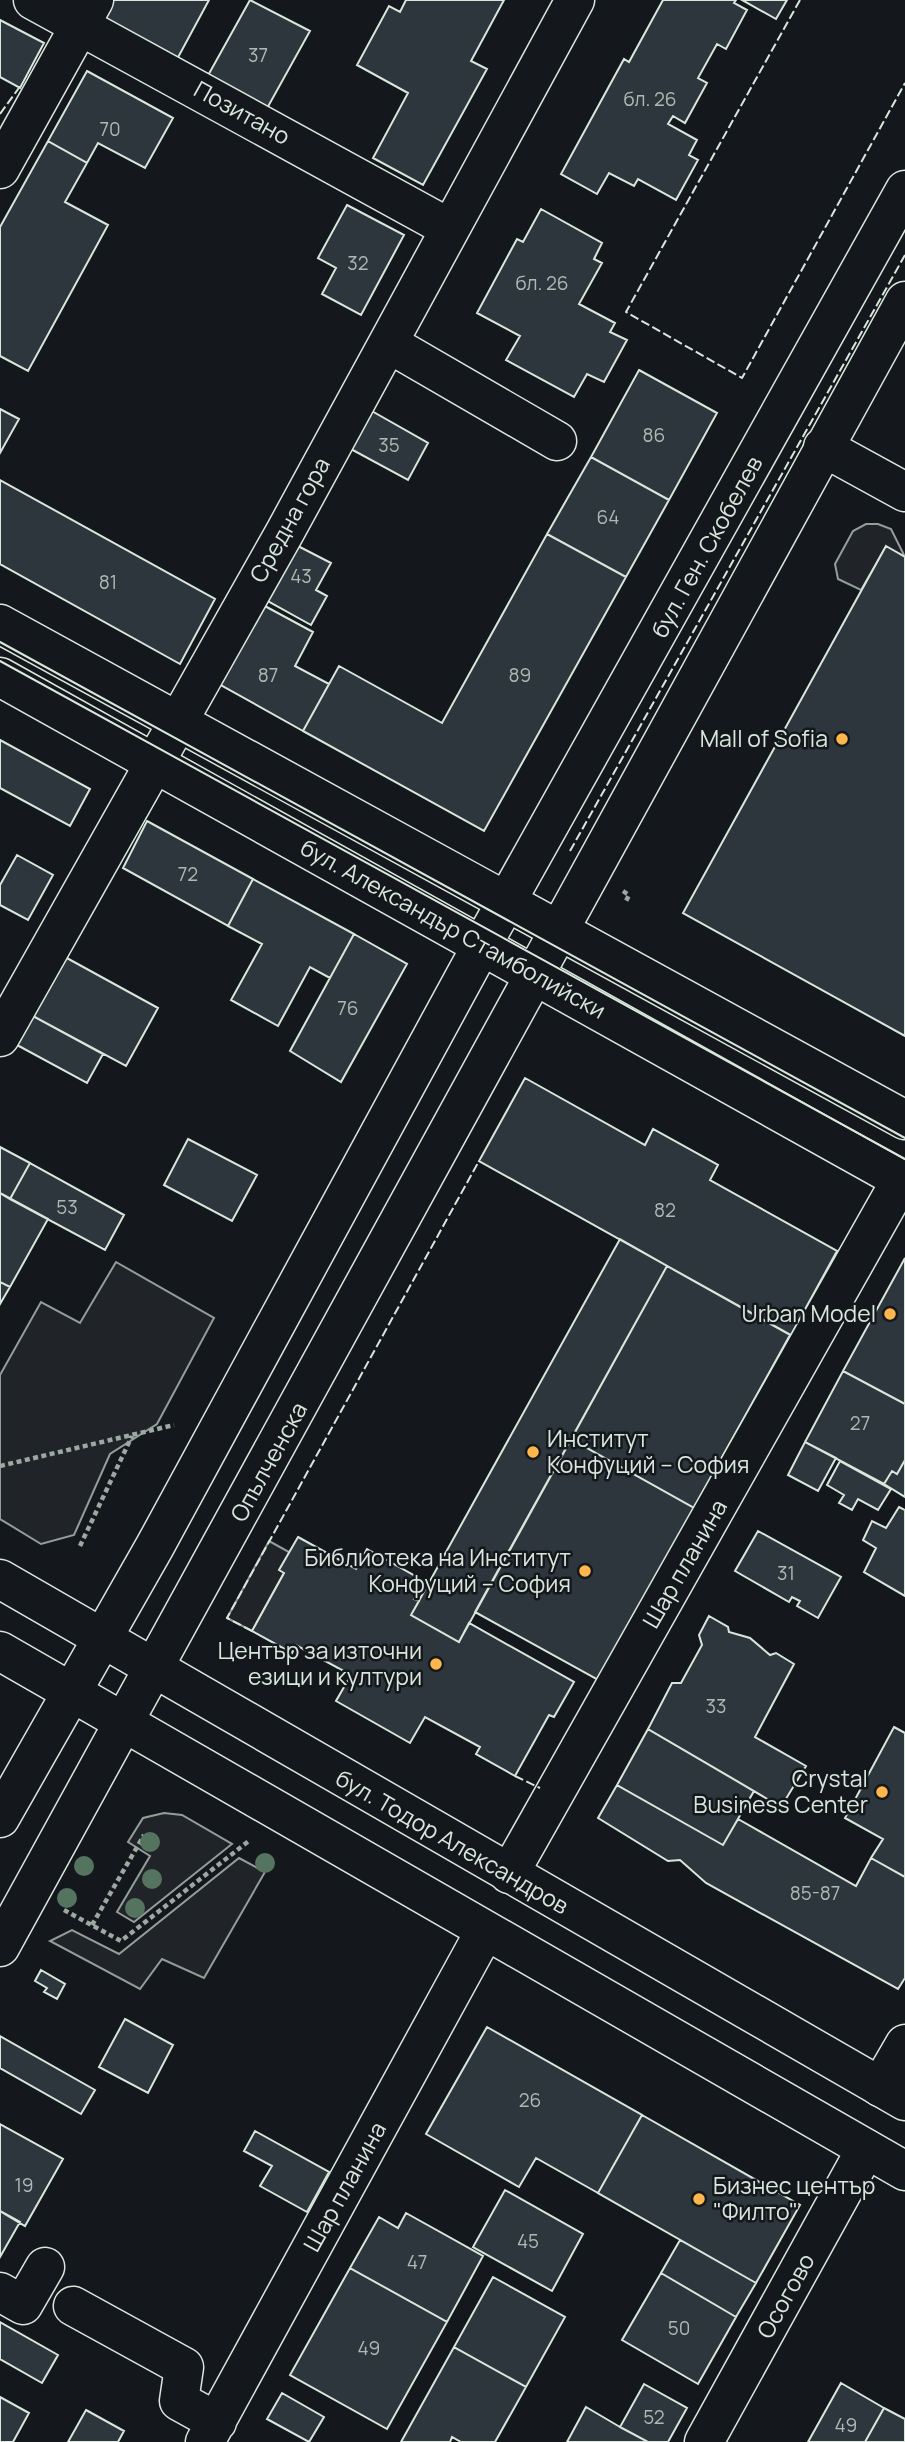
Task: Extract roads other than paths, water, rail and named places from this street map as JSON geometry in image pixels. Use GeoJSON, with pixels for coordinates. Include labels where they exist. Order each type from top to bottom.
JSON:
{"type":"FeatureCollection","features":[{"type":"Feature","properties":{"kind":"main road","name":"Позитано"},"geometry":{"type":"LineString","coordinates":[[33,0],[87,13],[449,228]]}},
{"type":"Feature","properties":{"kind":"main road","name":"Средна гора"},"geometry":{"type":"LineString","coordinates":[[0,1037],[388,343],[575,0]]}},
{"type":"Feature","properties":{"kind":"main road"},"geometry":{"type":"LineString","coordinates":[[0,169],[87,13]]}},
{"type":"Feature","properties":{"kind":"main road","name":"бул. Ген. Скобелев"},"geometry":{"type":"LineString","coordinates":[[482,945],[905,190]]}},
{"type":"Feature","properties":{"kind":"main road"},"geometry":{"type":"LineString","coordinates":[[558,930],[905,301]]}},
{"type":"Feature","properties":{"kind":"main road"},"geometry":{"type":"LineString","coordinates":[[388,343],[557,440]]}},
{"type":"Feature","properties":{"kind":"main road"},"geometry":{"type":"LineString","coordinates":[[824,447],[905,492]]}},
{"type":"Feature","properties":{"kind":"main road"},"geometry":{"type":"LineString","coordinates":[[0,624],[905,1120]]}},
{"type":"Feature","properties":{"kind":"main road","name":"бул. Александър Стамболийски"},"geometry":{"type":"LineString","coordinates":[[0,677],[903,1181]]}},
{"type":"Feature","properties":{"kind":"main road","name":"Опълченска"},"geometry":{"type":"LineString","coordinates":[[0,1947],[126,1723],[558,930]]}},
{"type":"Feature","properties":{"kind":"main road"},"geometry":{"type":"LineString","coordinates":[[0,1818],[102,1639],[482,945]]}},
{"type":"Feature","properties":{"kind":"main road","name":"Шар планина"},"geometry":{"type":"LineString","coordinates":[[509,1874],[903,1181]]}},
{"type":"Feature","properties":{"kind":"main road","name":"бул. Тодор Александров"},"geometry":{"type":"LineString","coordinates":[[0,1580],[892,2094]]}},
{"type":"Feature","properties":{"kind":"main road"},"geometry":{"type":"LineString","coordinates":[[0,1651],[905,2171]]}},
{"type":"Feature","properties":{"kind":"main road","name":"Шар планина"},"geometry":{"type":"LineString","coordinates":[[211,2432],[485,1931]]}},
{"type":"Feature","properties":{"kind":"main road"},"geometry":{"type":"LineString","coordinates":[[892,2094],[905,2044]]}},
{"type":"Feature","properties":{"kind":"main road","name":"Осогово"},"geometry":{"type":"LineString","coordinates":[[704,2442],[866,2149]]}},
{"type":"Feature","properties":{"kind":"main road"},"geometry":{"type":"LineString","coordinates":[[0,2292],[23,2305],[45,2267]]}},
{"type":"Feature","properties":{"kind":"main road"},"geometry":{"type":"LineString","coordinates":[[73,2306],[184,2367],[179,2401],[211,2432]]}},
{"type":"Feature","properties":{"kind":"tram line"},"geometry":{"type":"LineString","coordinates":[[0,642],[905,1138]]}},
{"type":"Feature","properties":{"kind":"tram line"},"geometry":{"type":"LineString","coordinates":[[0,661],[905,1159]]}},
{"type":"Feature","properties":{"kind":"place","name":"Mall of Sofia"},"geometry":{"type":"Point","coordinates":[842,739]}},
{"type":"Feature","properties":{"kind":"place","name":"Urban Model"},"geometry":{"type":"Point","coordinates":[890,1314]}},
{"type":"Feature","properties":{"kind":"place","name":"Институт Конфуций – София"},"geometry":{"type":"Point","coordinates":[533,1452]}},
{"type":"Feature","properties":{"kind":"place","name":"Библиотека на Институт Конфуций – София"},"geometry":{"type":"Point","coordinates":[585,1571]}},
{"type":"Feature","properties":{"kind":"place","name":"Център за източни езици и култури"},"geometry":{"type":"Point","coordinates":[436,1664]}},
{"type":"Feature","properties":{"kind":"place","name":"Crystal Business Center"},"geometry":{"type":"Point","coordinates":[882,1792]}},
{"type":"Feature","properties":{"kind":"place","name":"Бизнес център \"Филто\""},"geometry":{"type":"Point","coordinates":[699,2199]}}]}
